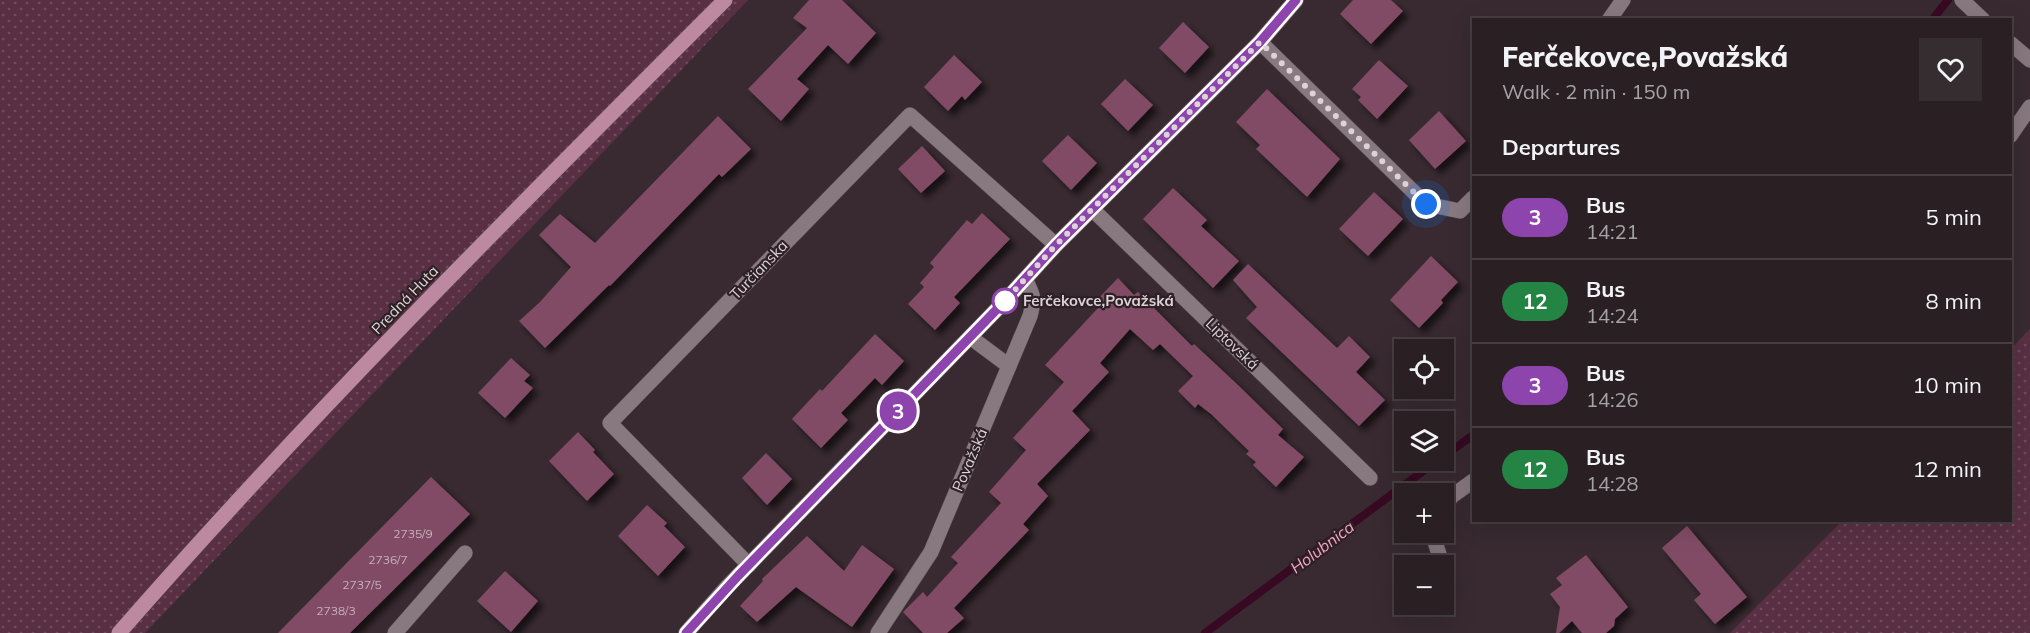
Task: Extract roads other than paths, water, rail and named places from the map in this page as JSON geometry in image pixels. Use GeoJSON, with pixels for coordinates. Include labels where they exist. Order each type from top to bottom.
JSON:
{"type":"FeatureCollection","features":[{"type":"Feature","properties":{"kind":"main road","name":"Predná Huta"},"geometry":{"type":"LineString","coordinates":[[119,633],[195,546],[328,404],[725,0]]}},
{"type":"Feature","properties":{"kind":"street"},"geometry":{"type":"LineString","coordinates":[[686,633],[1056,245],[1260,42],[1296,0]]}},
{"type":"Feature","properties":{"kind":"street"},"geometry":{"type":"LineString","coordinates":[[1610,18],[1623,0]]}},
{"type":"Feature","properties":{"kind":"street"},"geometry":{"type":"LineString","coordinates":[[1965,3],[1981,18]]}},
{"type":"Feature","properties":{"kind":"street"},"geometry":{"type":"LineString","coordinates":[[1260,42],[1426,204],[1460,212],[1472,199]]}},
{"type":"Feature","properties":{"kind":"street"},"geometry":{"type":"LineString","coordinates":[[2012,45],[2030,60]]}},
{"type":"Feature","properties":{"kind":"street"},"geometry":{"type":"LineString","coordinates":[[2012,133],[2030,107]]}},
{"type":"Feature","properties":{"kind":"street","name":"Turčianska"},"geometry":{"type":"LineString","coordinates":[[749,565],[610,423],[910,115],[1056,245]]}},
{"type":"Feature","properties":{"kind":"street","name":"Liptovská"},"geometry":{"type":"LineString","coordinates":[[1092,209],[1370,478]]}},
{"type":"Feature","properties":{"kind":"street","name":"Považská"},"geometry":{"type":"LineString","coordinates":[[878,633],[931,552],[1009,366],[1033,303],[1033,294],[1025,279]]}},
{"type":"Feature","properties":{"kind":"street"},"geometry":{"type":"LineString","coordinates":[[970,337],[1009,366]]}},
{"type":"Feature","properties":{"kind":"street"},"geometry":{"type":"LineString","coordinates":[[1454,495],[1472,482]]}},
{"type":"Feature","properties":{"kind":"street"},"geometry":{"type":"LineString","coordinates":[[395,633],[465,554]]}},
{"type":"Feature","properties":{"kind":"waterway","name":"Holubnica"},"geometry":{"type":"LineString","coordinates":[[1934,18],[1948,0]]}},
{"type":"Feature","properties":{"kind":"waterway","name":"Holubnica"},"geometry":{"type":"LineString","coordinates":[[1454,449],[1472,436]]}},
{"type":"Feature","properties":{"kind":"waterway","name":"Holubnica"},"geometry":{"type":"LineString","coordinates":[[1205,633],[1423,471]]}},
{"type":"Feature","properties":{"kind":"place","name":"Ferčekovce,Považská"},"geometry":{"type":"Point","coordinates":[1005,301]}}]}
